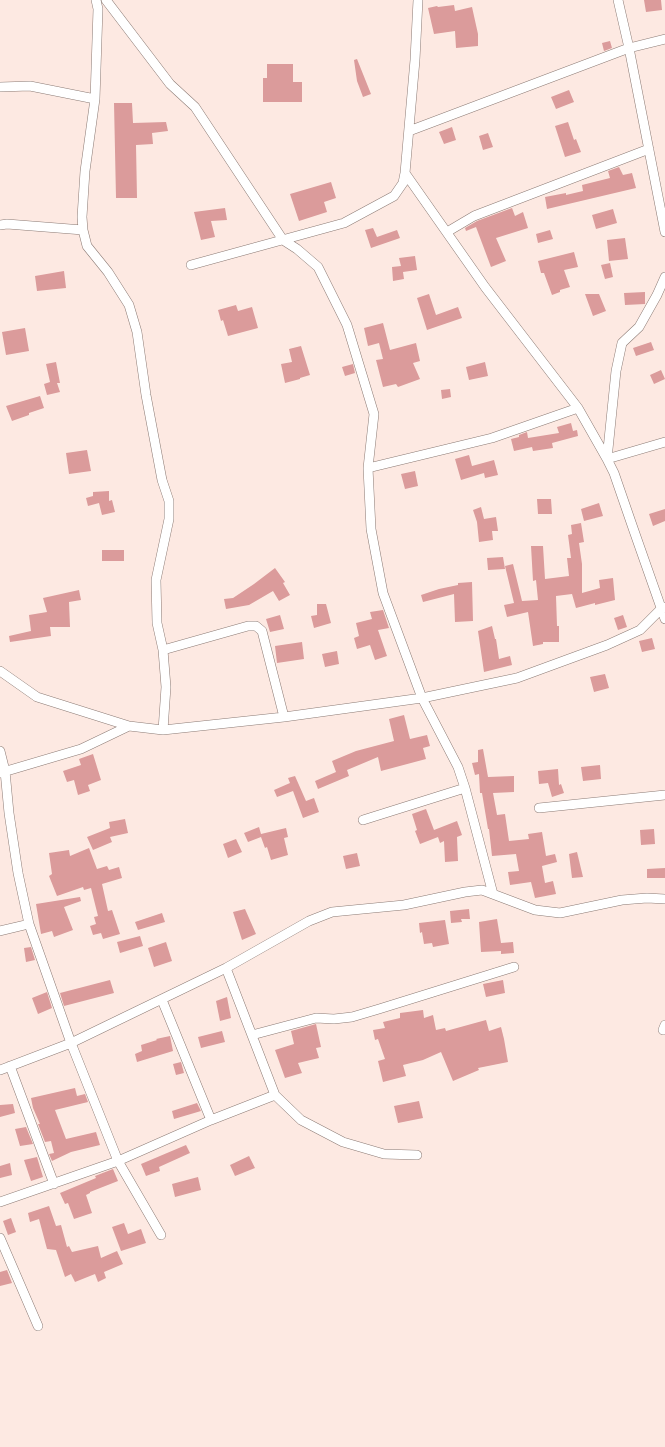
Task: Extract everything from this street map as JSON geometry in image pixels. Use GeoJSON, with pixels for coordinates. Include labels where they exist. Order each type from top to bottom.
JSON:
{"type":"FeatureCollection","features":[{"type":"Feature","properties":{"kind":"street"},"geometry":{"type":"LineString","coordinates":[[96,0],[98,9],[95,99],[85,171],[82,217],[83,230],[87,246],[108,272],[128,305],[136,332],[162,480],[169,501],[169,519],[156,580],[158,623],[166,686],[162,730]]}},
{"type":"Feature","properties":{"kind":"street"},"geometry":{"type":"LineString","coordinates":[[106,0],[170,84],[195,107],[284,240],[318,267],[347,325],[374,414],[368,468],[371,529],[383,593],[422,698],[458,768],[465,788],[493,894]]}},
{"type":"Feature","properties":{"kind":"street"},"geometry":{"type":"LineString","coordinates":[[191,265],[344,224],[394,196],[403,183],[405,173],[415,60],[418,0]]}},
{"type":"Feature","properties":{"kind":"street"},"geometry":{"type":"LineString","coordinates":[[618,0],[629,48],[665,232]]}},
{"type":"Feature","properties":{"kind":"street"},"geometry":{"type":"LineString","coordinates":[[409,131],[629,48],[665,38]]}},
{"type":"Feature","properties":{"kind":"street"},"geometry":{"type":"LineString","coordinates":[[0,87],[30,86],[95,99]]}},
{"type":"Feature","properties":{"kind":"street"},"geometry":{"type":"LineString","coordinates":[[447,232],[474,216],[649,149]]}},
{"type":"Feature","properties":{"kind":"street"},"geometry":{"type":"LineString","coordinates":[[405,173],[485,287],[578,408],[614,473],[663,608],[665,620]]}},
{"type":"Feature","properties":{"kind":"street"},"geometry":{"type":"LineString","coordinates":[[0,225],[7,224],[83,230]]}},
{"type":"Feature","properties":{"kind":"street"},"geometry":{"type":"LineString","coordinates":[[607,459],[616,371],[622,343],[639,327],[657,295],[665,277]]}},
{"type":"Feature","properties":{"kind":"street"},"geometry":{"type":"LineString","coordinates":[[368,468],[492,438],[578,408]]}},
{"type":"Feature","properties":{"kind":"street"},"geometry":{"type":"LineString","coordinates":[[607,459],[665,442]]}},
{"type":"Feature","properties":{"kind":"street"},"geometry":{"type":"LineString","coordinates":[[0,671],[36,697],[129,726],[162,730],[284,717],[422,698],[517,678],[607,645],[640,630],[663,608]]}},
{"type":"Feature","properties":{"kind":"street"},"geometry":{"type":"LineString","coordinates":[[162,650],[248,626],[256,626],[262,631],[284,717]]}},
{"type":"Feature","properties":{"kind":"street"},"geometry":{"type":"LineString","coordinates":[[2,772],[80,749],[129,726]]}},
{"type":"Feature","properties":{"kind":"street"},"geometry":{"type":"LineString","coordinates":[[0,751],[18,873],[29,924],[71,1043],[118,1161],[161,1235]]}},
{"type":"Feature","properties":{"kind":"street"},"geometry":{"type":"LineString","coordinates":[[362,820],[465,788]]}},
{"type":"Feature","properties":{"kind":"street"},"geometry":{"type":"LineString","coordinates":[[539,808],[665,794]]}},
{"type":"Feature","properties":{"kind":"street"},"geometry":{"type":"LineString","coordinates":[[0,1070],[71,1043],[162,1000],[226,968],[310,921],[332,912],[404,905],[465,892],[482,890],[535,910],[560,913],[622,900],[647,898],[665,899]]}},
{"type":"Feature","properties":{"kind":"street"},"geometry":{"type":"LineString","coordinates":[[0,931],[29,924]]}},
{"type":"Feature","properties":{"kind":"street"},"geometry":{"type":"LineString","coordinates":[[252,1035],[316,1018],[334,1019],[379,1009],[514,967]]}},
{"type":"Feature","properties":{"kind":"street"},"geometry":{"type":"LineString","coordinates":[[226,968],[275,1096],[301,1120],[343,1142],[384,1154],[417,1155]]}},
{"type":"Feature","properties":{"kind":"street"},"geometry":{"type":"LineString","coordinates":[[162,1000],[211,1120]]}},
{"type":"Feature","properties":{"kind":"street"},"geometry":{"type":"LineString","coordinates":[[10,1066],[54,1184]]}},
{"type":"Feature","properties":{"kind":"street"},"geometry":{"type":"LineString","coordinates":[[0,1202],[118,1161],[211,1120],[275,1096]]}},
{"type":"Feature","properties":{"kind":"street"},"geometry":{"type":"LineString","coordinates":[[1,1242],[38,1326]]}},
{"type":"Feature","properties":{"kind":"building"},"geometry":{"type":"Polygon","coordinates":[[[644,0],[661,0],[662,10],[646,12],[644,0]]]}},
{"type":"Feature","properties":{"kind":"building"},"geometry":{"type":"Polygon","coordinates":[[[454,5],[455,11],[472,7],[478,34],[478,46],[456,48],[455,31],[434,34],[428,8],[454,5]]]}},
{"type":"Feature","properties":{"kind":"building"},"geometry":{"type":"Polygon","coordinates":[[[610,41],[612,48],[604,51],[602,43],[610,41]]]}},
{"type":"Feature","properties":{"kind":"building"},"geometry":{"type":"Polygon","coordinates":[[[357,59],[371,94],[363,97],[357,81],[354,60],[357,59]]]}},
{"type":"Feature","properties":{"kind":"building"},"geometry":{"type":"Polygon","coordinates":[[[267,64],[293,64],[293,82],[302,82],[302,102],[263,102],[263,78],[267,78],[267,64]]]}},
{"type":"Feature","properties":{"kind":"building"},"geometry":{"type":"Polygon","coordinates":[[[569,90],[574,102],[556,109],[551,97],[569,90]]]}},
{"type":"Feature","properties":{"kind":"building"},"geometry":{"type":"Polygon","coordinates":[[[114,103],[132,103],[133,123],[166,122],[168,131],[152,133],[153,144],[136,145],[137,198],[116,198],[114,103]]]}},
{"type":"Feature","properties":{"kind":"building"},"geometry":{"type":"Polygon","coordinates":[[[568,122],[574,140],[576,139],[581,152],[565,157],[555,126],[568,122]]]}},
{"type":"Feature","properties":{"kind":"building"},"geometry":{"type":"Polygon","coordinates":[[[452,127],[456,140],[444,144],[439,132],[452,127]]]}},
{"type":"Feature","properties":{"kind":"building"},"geometry":{"type":"Polygon","coordinates":[[[488,133],[493,147],[483,150],[479,136],[488,133]]]}},
{"type":"Feature","properties":{"kind":"building"},"geometry":{"type":"Polygon","coordinates":[[[619,167],[623,175],[632,173],[636,188],[547,209],[545,197],[566,193],[566,195],[583,191],[582,185],[610,178],[608,171],[619,167]]]}},
{"type":"Feature","properties":{"kind":"building"},"geometry":{"type":"Polygon","coordinates":[[[331,182],[336,198],[324,202],[327,212],[299,221],[290,194],[331,182]]]}},
{"type":"Feature","properties":{"kind":"building"},"geometry":{"type":"Polygon","coordinates":[[[225,208],[227,220],[211,221],[215,237],[201,240],[194,212],[225,208]]]}},
{"type":"Feature","properties":{"kind":"building"},"geometry":{"type":"Polygon","coordinates":[[[512,208],[515,216],[523,212],[528,228],[496,238],[506,261],[491,267],[476,227],[466,231],[465,228],[477,221],[512,208]]]}},
{"type":"Feature","properties":{"kind":"building"},"geometry":{"type":"Polygon","coordinates":[[[613,209],[617,223],[596,229],[592,215],[613,209]]]}},
{"type":"Feature","properties":{"kind":"building"},"geometry":{"type":"Polygon","coordinates":[[[373,228],[377,237],[397,230],[400,238],[371,248],[365,230],[373,228]]]}},
{"type":"Feature","properties":{"kind":"building"},"geometry":{"type":"Polygon","coordinates":[[[550,230],[553,239],[538,243],[536,234],[550,230]]]}},
{"type":"Feature","properties":{"kind":"building"},"geometry":{"type":"Polygon","coordinates":[[[625,238],[628,259],[609,261],[607,240],[625,238]]]}},
{"type":"Feature","properties":{"kind":"building"},"geometry":{"type":"Polygon","coordinates":[[[574,252],[578,267],[564,270],[570,287],[560,290],[560,292],[552,295],[544,273],[541,273],[538,261],[574,252]]]}},
{"type":"Feature","properties":{"kind":"building"},"geometry":{"type":"Polygon","coordinates":[[[415,256],[417,270],[403,272],[404,279],[393,281],[392,267],[401,266],[399,258],[415,256]]]}},
{"type":"Feature","properties":{"kind":"building"},"geometry":{"type":"Polygon","coordinates":[[[610,263],[613,277],[605,279],[601,265],[610,263]]]}},
{"type":"Feature","properties":{"kind":"building"},"geometry":{"type":"Polygon","coordinates":[[[64,271],[66,288],[37,291],[35,276],[64,271]]]}},
{"type":"Feature","properties":{"kind":"building"},"geometry":{"type":"Polygon","coordinates":[[[645,292],[645,304],[625,305],[624,293],[645,292]]]}},
{"type":"Feature","properties":{"kind":"building"},"geometry":{"type":"Polygon","coordinates":[[[429,294],[436,315],[458,307],[462,318],[427,330],[417,298],[429,294]]]}},
{"type":"Feature","properties":{"kind":"building"},"geometry":{"type":"Polygon","coordinates":[[[585,294],[599,294],[606,311],[593,316],[585,294]]]}},
{"type":"Feature","properties":{"kind":"building"},"geometry":{"type":"Polygon","coordinates":[[[236,305],[238,311],[252,307],[258,328],[228,336],[218,310],[236,305]]]}},
{"type":"Feature","properties":{"kind":"building"},"geometry":{"type":"Polygon","coordinates":[[[383,323],[390,350],[416,343],[420,361],[413,363],[420,379],[398,387],[396,384],[383,387],[376,360],[383,359],[379,343],[368,346],[364,328],[383,323]]]}},
{"type":"Feature","properties":{"kind":"building"},"geometry":{"type":"Polygon","coordinates":[[[25,328],[29,351],[6,355],[2,332],[25,328]]]}},
{"type":"Feature","properties":{"kind":"building"},"geometry":{"type":"Polygon","coordinates":[[[651,342],[654,350],[636,356],[633,348],[651,342]]]}},
{"type":"Feature","properties":{"kind":"building"},"geometry":{"type":"Polygon","coordinates":[[[301,346],[310,375],[285,383],[281,364],[292,362],[289,349],[301,346]]]}},
{"type":"Feature","properties":{"kind":"building"},"geometry":{"type":"Polygon","coordinates":[[[56,362],[60,383],[57,383],[60,392],[47,395],[44,384],[50,382],[46,364],[56,362]]]}},
{"type":"Feature","properties":{"kind":"building"},"geometry":{"type":"Polygon","coordinates":[[[485,362],[488,376],[469,380],[466,367],[485,362]]]}},
{"type":"Feature","properties":{"kind":"building"},"geometry":{"type":"Polygon","coordinates":[[[353,364],[355,373],[345,376],[342,367],[353,364]]]}},
{"type":"Feature","properties":{"kind":"building"},"geometry":{"type":"Polygon","coordinates":[[[661,370],[665,379],[654,384],[650,375],[661,370]]]}},
{"type":"Feature","properties":{"kind":"building"},"geometry":{"type":"Polygon","coordinates":[[[450,389],[451,397],[442,399],[441,390],[450,389]]]}},
{"type":"Feature","properties":{"kind":"building"},"geometry":{"type":"Polygon","coordinates":[[[40,396],[44,408],[12,421],[6,406],[40,396]]]}},
{"type":"Feature","properties":{"kind":"building"},"geometry":{"type":"Polygon","coordinates":[[[571,423],[573,431],[577,430],[578,436],[552,443],[553,448],[533,451],[532,447],[514,451],[511,439],[519,437],[519,435],[527,432],[528,438],[559,433],[557,427],[571,423]]]}},
{"type":"Feature","properties":{"kind":"building"},"geometry":{"type":"Polygon","coordinates":[[[87,450],[91,471],[69,474],[66,453],[87,450]]]}},
{"type":"Feature","properties":{"kind":"building"},"geometry":{"type":"Polygon","coordinates":[[[469,455],[472,466],[494,460],[498,475],[485,478],[484,473],[461,480],[455,459],[469,455]]]}},
{"type":"Feature","properties":{"kind":"building"},"geometry":{"type":"Polygon","coordinates":[[[415,471],[418,486],[405,489],[401,474],[415,471]]]}},
{"type":"Feature","properties":{"kind":"building"},"geometry":{"type":"Polygon","coordinates":[[[109,491],[109,501],[112,500],[115,512],[102,515],[99,503],[88,506],[86,498],[93,496],[93,492],[109,491]]]}},
{"type":"Feature","properties":{"kind":"building"},"geometry":{"type":"Polygon","coordinates":[[[537,499],[551,499],[552,514],[538,514],[537,499]]]}},
{"type":"Feature","properties":{"kind":"building"},"geometry":{"type":"Polygon","coordinates":[[[599,503],[603,516],[584,521],[581,509],[599,503]]]}},
{"type":"Feature","properties":{"kind":"building"},"geometry":{"type":"Polygon","coordinates":[[[481,507],[484,519],[496,517],[498,531],[492,531],[493,540],[479,542],[477,522],[473,510],[481,507]]]}},
{"type":"Feature","properties":{"kind":"building"},"geometry":{"type":"Polygon","coordinates":[[[665,509],[665,521],[653,526],[649,514],[665,509]]]}},
{"type":"Feature","properties":{"kind":"building"},"geometry":{"type":"Polygon","coordinates":[[[581,523],[584,542],[579,543],[582,564],[582,593],[600,588],[599,580],[613,578],[615,600],[576,608],[572,594],[556,596],[559,642],[543,642],[543,644],[533,646],[528,612],[507,617],[504,605],[514,603],[505,566],[513,564],[522,601],[538,600],[536,580],[533,581],[531,546],[543,546],[545,579],[569,576],[567,558],[571,558],[568,535],[572,534],[571,525],[581,523]]]}},
{"type":"Feature","properties":{"kind":"building"},"geometry":{"type":"Polygon","coordinates":[[[102,550],[124,550],[124,561],[102,561],[102,550]]]}},
{"type":"Feature","properties":{"kind":"building"},"geometry":{"type":"Polygon","coordinates":[[[503,557],[505,569],[488,570],[487,558],[503,557]]]}},
{"type":"Feature","properties":{"kind":"building"},"geometry":{"type":"Polygon","coordinates":[[[275,568],[285,582],[283,583],[290,595],[279,601],[273,591],[249,605],[226,609],[224,599],[233,598],[275,568]]]}},
{"type":"Feature","properties":{"kind":"building"},"geometry":{"type":"Polygon","coordinates":[[[472,582],[473,621],[455,622],[454,594],[423,602],[421,595],[458,585],[458,583],[472,582]]]}},
{"type":"Feature","properties":{"kind":"building"},"geometry":{"type":"Polygon","coordinates":[[[79,590],[81,600],[69,602],[70,627],[50,627],[51,636],[10,642],[9,636],[31,631],[29,615],[47,612],[43,598],[79,590]]]}},
{"type":"Feature","properties":{"kind":"building"},"geometry":{"type":"Polygon","coordinates":[[[317,604],[326,604],[331,623],[314,628],[311,616],[317,615],[317,604]]]}},
{"type":"Feature","properties":{"kind":"building"},"geometry":{"type":"Polygon","coordinates":[[[383,610],[389,628],[378,630],[387,656],[375,660],[370,645],[357,649],[354,638],[359,636],[356,623],[372,619],[370,612],[383,610]]]}},
{"type":"Feature","properties":{"kind":"building"},"geometry":{"type":"Polygon","coordinates":[[[280,615],[284,629],[270,632],[266,619],[280,615]]]}},
{"type":"Feature","properties":{"kind":"building"},"geometry":{"type":"Polygon","coordinates":[[[623,615],[627,627],[618,630],[614,618],[623,615]]]}},
{"type":"Feature","properties":{"kind":"building"},"geometry":{"type":"Polygon","coordinates":[[[492,626],[496,639],[499,659],[510,656],[512,665],[484,672],[478,631],[492,626]]]}},
{"type":"Feature","properties":{"kind":"building"},"geometry":{"type":"Polygon","coordinates":[[[652,638],[655,649],[642,652],[639,641],[652,638]]]}},
{"type":"Feature","properties":{"kind":"building"},"geometry":{"type":"Polygon","coordinates":[[[302,642],[304,659],[277,663],[275,646],[302,642]]]}},
{"type":"Feature","properties":{"kind":"building"},"geometry":{"type":"Polygon","coordinates":[[[337,651],[339,664],[325,667],[322,654],[337,651]]]}},
{"type":"Feature","properties":{"kind":"building"},"geometry":{"type":"Polygon","coordinates":[[[605,674],[609,688],[594,692],[590,677],[605,674]]]}},
{"type":"Feature","properties":{"kind":"building"},"geometry":{"type":"Polygon","coordinates":[[[404,715],[410,739],[427,735],[430,746],[423,748],[426,759],[381,771],[378,757],[347,770],[349,776],[318,789],[315,781],[336,772],[332,761],[356,751],[394,741],[389,719],[404,715]]]}},
{"type":"Feature","properties":{"kind":"building"},"geometry":{"type":"Polygon","coordinates":[[[483,749],[488,777],[514,776],[514,792],[493,793],[497,815],[505,814],[509,841],[529,839],[528,834],[542,832],[546,856],[555,854],[557,862],[542,866],[545,883],[553,881],[556,894],[535,898],[531,882],[510,885],[508,872],[519,871],[516,854],[492,856],[489,829],[482,793],[480,793],[479,774],[475,775],[472,763],[478,762],[478,750],[483,749]]]}},
{"type":"Feature","properties":{"kind":"building"},"geometry":{"type":"Polygon","coordinates":[[[93,754],[101,780],[88,785],[90,791],[78,795],[74,780],[67,782],[63,771],[81,765],[79,759],[93,754]]]}},
{"type":"Feature","properties":{"kind":"building"},"geometry":{"type":"Polygon","coordinates":[[[600,765],[601,779],[583,781],[581,767],[600,765]]]}},
{"type":"Feature","properties":{"kind":"building"},"geometry":{"type":"Polygon","coordinates":[[[558,769],[559,785],[561,784],[564,793],[552,797],[548,783],[539,784],[538,771],[558,769]]]}},
{"type":"Feature","properties":{"kind":"building"},"geometry":{"type":"Polygon","coordinates":[[[295,776],[306,801],[314,798],[319,812],[303,818],[293,791],[277,797],[274,790],[290,783],[288,778],[295,776]]]}},
{"type":"Feature","properties":{"kind":"building"},"geometry":{"type":"Polygon","coordinates":[[[426,809],[434,830],[457,821],[462,835],[457,837],[458,861],[445,862],[444,841],[440,843],[438,837],[420,844],[415,831],[417,830],[412,814],[426,809]]]}},
{"type":"Feature","properties":{"kind":"building"},"geometry":{"type":"Polygon","coordinates":[[[125,819],[128,833],[110,837],[112,842],[93,850],[87,837],[110,828],[109,822],[125,819]]]}},
{"type":"Feature","properties":{"kind":"building"},"geometry":{"type":"Polygon","coordinates":[[[259,827],[261,834],[286,828],[288,837],[284,838],[288,855],[271,860],[267,847],[265,848],[261,837],[248,842],[244,833],[259,827]]]}},
{"type":"Feature","properties":{"kind":"building"},"geometry":{"type":"Polygon","coordinates":[[[654,829],[655,844],[641,845],[640,830],[654,829]]]}},
{"type":"Feature","properties":{"kind":"building"},"geometry":{"type":"Polygon","coordinates":[[[236,839],[242,852],[228,858],[223,844],[236,839]]]}},
{"type":"Feature","properties":{"kind":"building"},"geometry":{"type":"Polygon","coordinates":[[[89,848],[97,869],[107,866],[109,870],[119,867],[122,878],[102,884],[108,911],[112,910],[120,934],[103,939],[101,933],[93,935],[90,926],[96,924],[94,917],[98,916],[91,888],[84,890],[83,887],[57,896],[49,876],[52,874],[49,853],[69,850],[70,856],[89,848]]]}},
{"type":"Feature","properties":{"kind":"building"},"geometry":{"type":"Polygon","coordinates":[[[577,852],[583,877],[572,878],[569,854],[577,852]]]}},
{"type":"Feature","properties":{"kind":"building"},"geometry":{"type":"Polygon","coordinates":[[[357,853],[360,866],[346,869],[343,856],[357,853]]]}},
{"type":"Feature","properties":{"kind":"building"},"geometry":{"type":"Polygon","coordinates":[[[665,868],[665,878],[647,878],[647,869],[665,868]]]}},
{"type":"Feature","properties":{"kind":"building"},"geometry":{"type":"Polygon","coordinates":[[[80,897],[81,901],[64,907],[73,930],[54,937],[52,931],[41,934],[36,904],[80,897]]]}},
{"type":"Feature","properties":{"kind":"building"},"geometry":{"type":"Polygon","coordinates":[[[245,909],[256,934],[242,940],[233,912],[245,909]]]}},
{"type":"Feature","properties":{"kind":"building"},"geometry":{"type":"Polygon","coordinates":[[[469,909],[470,919],[461,919],[462,922],[451,923],[450,911],[469,909]]]}},
{"type":"Feature","properties":{"kind":"building"},"geometry":{"type":"Polygon","coordinates":[[[162,913],[165,922],[138,930],[135,922],[162,913]]]}},
{"type":"Feature","properties":{"kind":"building"},"geometry":{"type":"Polygon","coordinates":[[[497,919],[501,943],[513,942],[514,953],[501,954],[501,951],[481,952],[479,922],[497,919]]]}},
{"type":"Feature","properties":{"kind":"building"},"geometry":{"type":"Polygon","coordinates":[[[445,920],[449,944],[433,947],[432,943],[424,944],[422,932],[420,933],[419,923],[445,920]]]}},
{"type":"Feature","properties":{"kind":"building"},"geometry":{"type":"Polygon","coordinates":[[[140,936],[143,946],[120,953],[117,942],[140,936]]]}},
{"type":"Feature","properties":{"kind":"building"},"geometry":{"type":"Polygon","coordinates":[[[166,942],[172,961],[154,967],[148,948],[166,942]]]}},
{"type":"Feature","properties":{"kind":"building"},"geometry":{"type":"Polygon","coordinates":[[[31,947],[35,960],[26,962],[24,948],[31,947]]]}},
{"type":"Feature","properties":{"kind":"building"},"geometry":{"type":"Polygon","coordinates":[[[110,980],[114,993],[64,1006],[60,993],[110,980]]]}},
{"type":"Feature","properties":{"kind":"building"},"geometry":{"type":"Polygon","coordinates":[[[503,980],[505,993],[486,997],[483,984],[503,980]]]}},
{"type":"Feature","properties":{"kind":"building"},"geometry":{"type":"Polygon","coordinates":[[[47,992],[52,1008],[38,1014],[32,998],[47,992]]]}},
{"type":"Feature","properties":{"kind":"building"},"geometry":{"type":"Polygon","coordinates":[[[227,997],[231,1018],[220,1021],[216,1001],[227,997]]]}},
{"type":"Feature","properties":{"kind":"building"},"geometry":{"type":"Polygon","coordinates":[[[423,1010],[424,1018],[433,1015],[436,1030],[445,1028],[446,1031],[486,1020],[489,1031],[501,1027],[508,1062],[478,1068],[479,1070],[453,1081],[441,1052],[423,1060],[403,1065],[406,1076],[383,1082],[378,1061],[385,1059],[378,1039],[375,1040],[373,1030],[385,1028],[383,1022],[400,1018],[400,1013],[423,1010]]]}},
{"type":"Feature","properties":{"kind":"building"},"geometry":{"type":"Polygon","coordinates":[[[316,1024],[321,1047],[316,1048],[319,1058],[298,1063],[302,1073],[285,1078],[275,1050],[294,1044],[291,1031],[316,1024]]]}},
{"type":"Feature","properties":{"kind":"building"},"geometry":{"type":"Polygon","coordinates":[[[222,1031],[225,1042],[201,1048],[198,1037],[222,1031]]]}},
{"type":"Feature","properties":{"kind":"building"},"geometry":{"type":"Polygon","coordinates":[[[170,1036],[173,1051],[137,1062],[135,1054],[142,1051],[141,1045],[157,1040],[156,1039],[170,1036]]]}},
{"type":"Feature","properties":{"kind":"building"},"geometry":{"type":"Polygon","coordinates":[[[181,1062],[184,1073],[176,1075],[173,1064],[181,1062]]]}},
{"type":"Feature","properties":{"kind":"building"},"geometry":{"type":"Polygon","coordinates":[[[75,1088],[77,1096],[85,1094],[88,1102],[55,1110],[66,1139],[96,1132],[100,1145],[71,1152],[52,1161],[49,1154],[54,1153],[51,1141],[45,1142],[38,1124],[40,1124],[33,1108],[31,1098],[75,1088]]]}},
{"type":"Feature","properties":{"kind":"building"},"geometry":{"type":"Polygon","coordinates":[[[419,1101],[423,1118],[398,1123],[394,1106],[419,1101]]]}},
{"type":"Feature","properties":{"kind":"building"},"geometry":{"type":"Polygon","coordinates":[[[197,1103],[201,1111],[174,1119],[172,1111],[197,1103]]]}},
{"type":"Feature","properties":{"kind":"building"},"geometry":{"type":"Polygon","coordinates":[[[13,1104],[15,1113],[0,1117],[0,1105],[13,1104]]]}},
{"type":"Feature","properties":{"kind":"building"},"geometry":{"type":"Polygon","coordinates":[[[26,1127],[33,1144],[20,1146],[15,1129],[26,1127]]]}},
{"type":"Feature","properties":{"kind":"building"},"geometry":{"type":"Polygon","coordinates":[[[186,1145],[190,1153],[159,1167],[160,1171],[146,1176],[141,1164],[186,1145]]]}},
{"type":"Feature","properties":{"kind":"building"},"geometry":{"type":"Polygon","coordinates":[[[249,1156],[255,1168],[235,1176],[230,1165],[249,1156]]]}},
{"type":"Feature","properties":{"kind":"building"},"geometry":{"type":"Polygon","coordinates":[[[37,1157],[43,1177],[31,1181],[24,1160],[37,1157]]]}},
{"type":"Feature","properties":{"kind":"building"},"geometry":{"type":"Polygon","coordinates":[[[10,1163],[12,1175],[0,1178],[0,1166],[10,1163]]]}},
{"type":"Feature","properties":{"kind":"building"},"geometry":{"type":"Polygon","coordinates":[[[113,1169],[118,1181],[86,1195],[92,1213],[74,1219],[68,1203],[65,1204],[60,1193],[113,1169]]]}},
{"type":"Feature","properties":{"kind":"building"},"geometry":{"type":"Polygon","coordinates":[[[198,1177],[201,1190],[175,1197],[172,1184],[198,1177]]]}},
{"type":"Feature","properties":{"kind":"building"},"geometry":{"type":"Polygon","coordinates":[[[49,1206],[56,1226],[61,1225],[67,1247],[69,1246],[72,1252],[98,1246],[101,1258],[117,1251],[123,1264],[104,1272],[106,1278],[98,1282],[95,1274],[75,1282],[71,1274],[65,1277],[56,1250],[47,1249],[39,1219],[30,1222],[28,1213],[49,1206]]]}},
{"type":"Feature","properties":{"kind":"building"},"geometry":{"type":"Polygon","coordinates":[[[11,1218],[16,1232],[8,1235],[3,1221],[11,1218]]]}},
{"type":"Feature","properties":{"kind":"building"},"geometry":{"type":"Polygon","coordinates":[[[124,1223],[128,1234],[141,1229],[146,1243],[121,1251],[112,1227],[124,1223]]]}},
{"type":"Feature","properties":{"kind":"building"},"geometry":{"type":"Polygon","coordinates":[[[7,1270],[12,1283],[0,1286],[0,1272],[7,1270]]]}}]}
